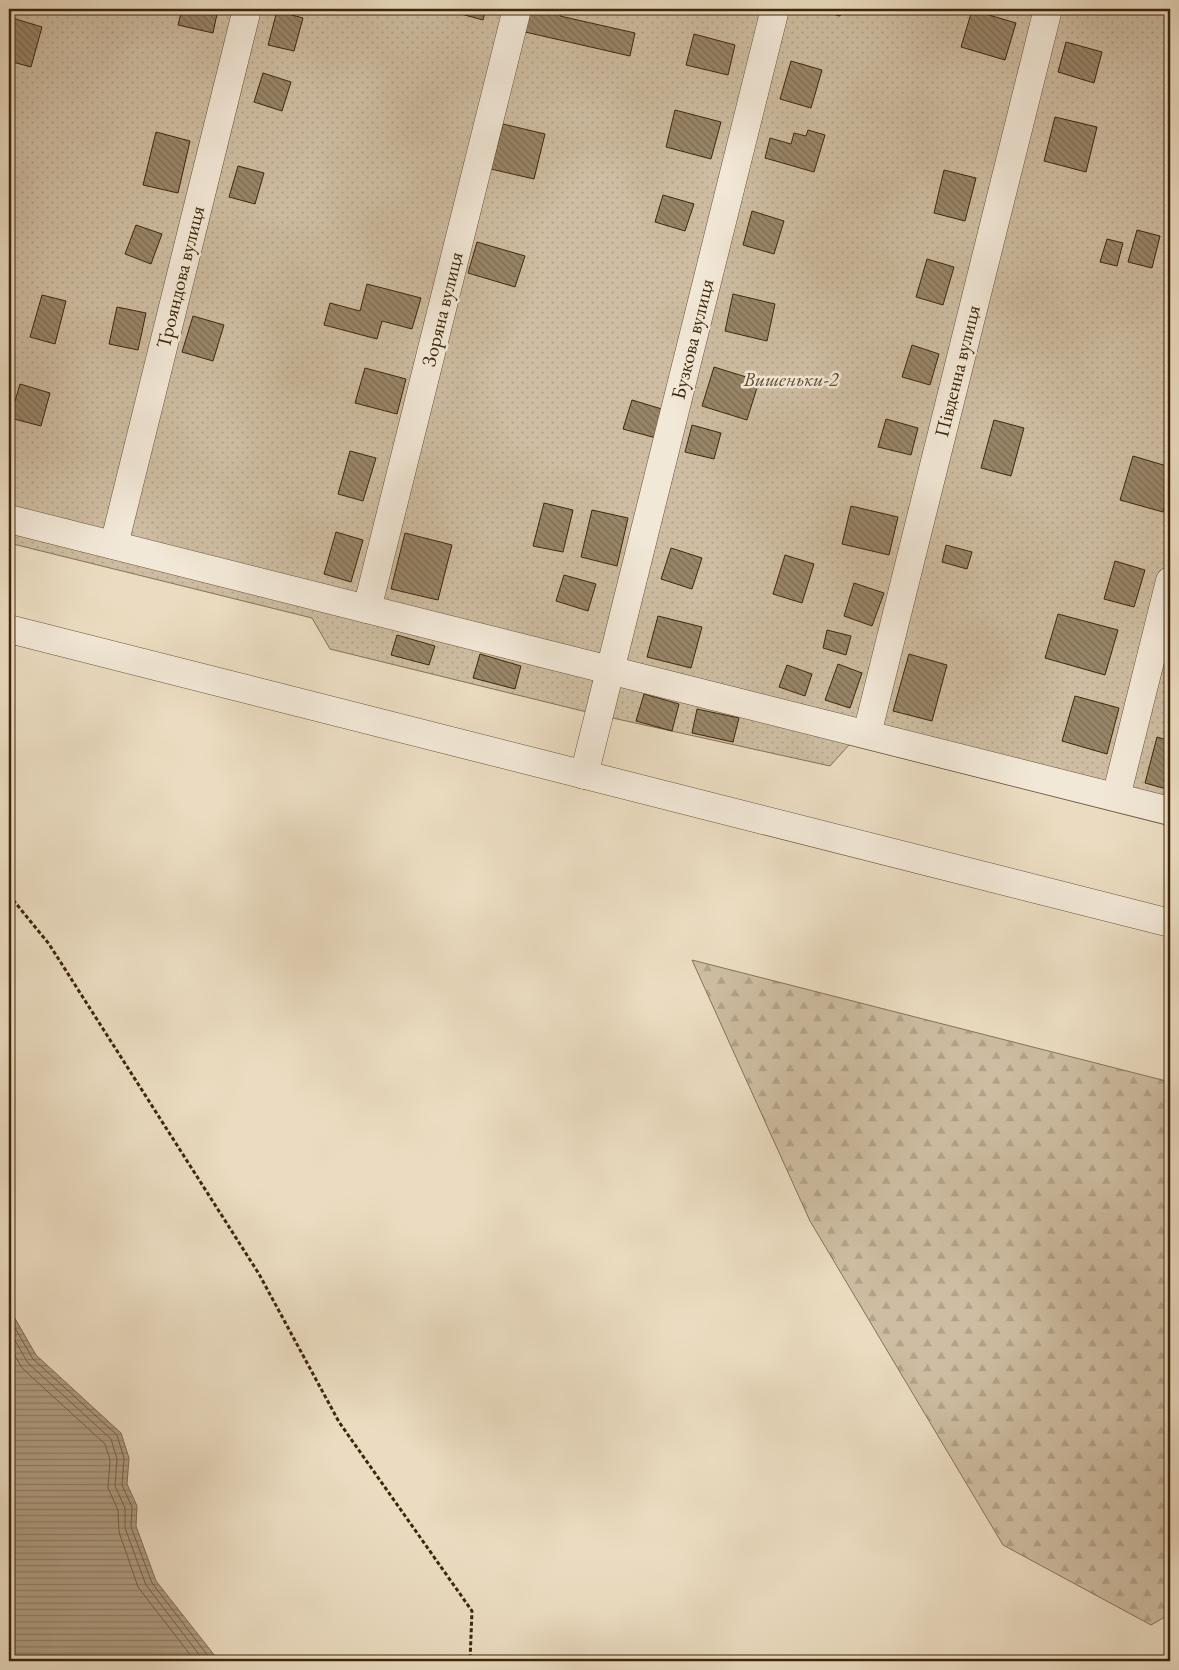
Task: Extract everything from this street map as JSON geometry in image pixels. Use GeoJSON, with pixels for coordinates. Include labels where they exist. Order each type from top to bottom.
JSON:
{"type":"FeatureCollection","features":[{"type":"Feature","properties":{"kind":"street","name":"Трояндова вулиця"},"geometry":{"type":"LineString","coordinates":[[114,545],[247,9]]}},
{"type":"Feature","properties":{"kind":"street","name":"Зоряна вулиця"},"geometry":{"type":"LineString","coordinates":[[367,609],[517,9]]}},
{"type":"Feature","properties":{"kind":"street","name":"Бузкова вулиця"},"geometry":{"type":"LineString","coordinates":[[584,775],[775,9]]}},
{"type":"Feature","properties":{"kind":"street","name":"Південна вулиця"},"geometry":{"type":"LineString","coordinates":[[867,734],[1048,9]]}},
{"type":"Feature","properties":{"kind":"street"},"geometry":{"type":"LineString","coordinates":[[9,519],[1170,811]]}},
{"type":"Feature","properties":{"kind":"street"},"geometry":{"type":"LineString","coordinates":[[1116,797],[1170,581]]}},
{"type":"Feature","properties":{"kind":"street"},"geometry":{"type":"LineString","coordinates":[[9,629],[1170,923]]}},
{"type":"Feature","properties":{"kind":"path"},"geometry":{"type":"LineString","coordinates":[[9,895],[49,944],[259,1274],[339,1422],[472,1611],[470,1661]]}},
{"type":"Feature","properties":{"kind":"green space","name":"Вишеньки-2"},"geometry":{"type":"Polygon","coordinates":[[[9,9],[1170,9],[1170,826],[849,745],[830,766],[599,715],[330,649],[312,618],[9,543],[9,9]]]}},
{"type":"Feature","properties":{"kind":"green space"},"geometry":{"type":"Polygon","coordinates":[[[692,960],[1170,1082],[1170,1614],[1151,1625],[1003,1545],[810,1221],[692,960]]]}},
{"type":"Feature","properties":{"kind":"water"},"geometry":{"type":"Polygon","coordinates":[[[9,1308],[36,1355],[121,1433],[129,1458],[127,1484],[137,1506],[136,1526],[156,1581],[219,1661],[9,1661],[9,1308]]]}},
{"type":"Feature","properties":{"kind":"building"},"geometry":{"type":"Polygon","coordinates":[[[182,9],[218,9],[213,33],[178,25],[182,9]]]}},
{"type":"Feature","properties":{"kind":"building"},"geometry":{"type":"Polygon","coordinates":[[[443,9],[486,9],[483,20],[443,9]]]}},
{"type":"Feature","properties":{"kind":"building"},"geometry":{"type":"Polygon","coordinates":[[[530,9],[561,9],[560,16],[635,33],[630,56],[525,32],[530,9]]]}},
{"type":"Feature","properties":{"kind":"building"},"geometry":{"type":"Polygon","coordinates":[[[812,9],[842,9],[840,16],[812,9]]]}},
{"type":"Feature","properties":{"kind":"building"},"geometry":{"type":"Polygon","coordinates":[[[972,10],[1016,23],[1005,60],[961,47],[972,10]]]}},
{"type":"Feature","properties":{"kind":"building"},"geometry":{"type":"Polygon","coordinates":[[[277,11],[303,18],[294,51],[268,45],[277,11]]]}},
{"type":"Feature","properties":{"kind":"building"},"geometry":{"type":"Polygon","coordinates":[[[9,17],[42,27],[31,67],[9,61],[9,17]]]}},
{"type":"Feature","properties":{"kind":"building"},"geometry":{"type":"Polygon","coordinates":[[[694,34],[735,45],[728,75],[686,65],[694,34]]]}},
{"type":"Feature","properties":{"kind":"building"},"geometry":{"type":"Polygon","coordinates":[[[1066,42],[1102,52],[1094,83],[1058,72],[1066,42]]]}},
{"type":"Feature","properties":{"kind":"building"},"geometry":{"type":"Polygon","coordinates":[[[791,61],[822,70],[811,108],[780,99],[791,61]]]}},
{"type":"Feature","properties":{"kind":"building"},"geometry":{"type":"Polygon","coordinates":[[[263,73],[291,82],[282,111],[254,102],[263,73]]]}},
{"type":"Feature","properties":{"kind":"building"},"geometry":{"type":"Polygon","coordinates":[[[675,110],[721,122],[711,159],[666,147],[675,110]]]}},
{"type":"Feature","properties":{"kind":"building"},"geometry":{"type":"Polygon","coordinates":[[[1055,117],[1097,127],[1086,172],[1044,161],[1055,117]]]}},
{"type":"Feature","properties":{"kind":"building"},"geometry":{"type":"Polygon","coordinates":[[[503,124],[545,134],[534,179],[491,169],[503,124]]]}},
{"type":"Feature","properties":{"kind":"building"},"geometry":{"type":"Polygon","coordinates":[[[808,130],[825,135],[814,172],[765,158],[770,138],[791,144],[794,133],[806,136],[808,130]]]}},
{"type":"Feature","properties":{"kind":"building"},"geometry":{"type":"Polygon","coordinates":[[[156,132],[190,141],[178,193],[143,185],[156,132]]]}},
{"type":"Feature","properties":{"kind":"building"},"geometry":{"type":"Polygon","coordinates":[[[238,166],[264,173],[255,204],[229,197],[238,166]]]}},
{"type":"Feature","properties":{"kind":"building"},"geometry":{"type":"Polygon","coordinates":[[[944,170],[976,178],[965,221],[934,213],[944,170]]]}},
{"type":"Feature","properties":{"kind":"building"},"geometry":{"type":"Polygon","coordinates":[[[663,195],[694,204],[685,231],[655,222],[663,195]]]}},
{"type":"Feature","properties":{"kind":"building"},"geometry":{"type":"Polygon","coordinates":[[[752,211],[784,221],[774,254],[743,245],[752,211]]]}},
{"type":"Feature","properties":{"kind":"building"},"geometry":{"type":"Polygon","coordinates":[[[136,225],[162,234],[151,264],[125,254],[136,225]]]}},
{"type":"Feature","properties":{"kind":"building"},"geometry":{"type":"Polygon","coordinates":[[[1137,230],[1160,236],[1152,268],[1128,262],[1137,230]]]}},
{"type":"Feature","properties":{"kind":"building"},"geometry":{"type":"Polygon","coordinates":[[[1107,239],[1123,243],[1117,266],[1100,262],[1107,239]]]}},
{"type":"Feature","properties":{"kind":"building"},"geometry":{"type":"Polygon","coordinates":[[[477,242],[525,256],[515,287],[468,273],[477,242]]]}},
{"type":"Feature","properties":{"kind":"building"},"geometry":{"type":"Polygon","coordinates":[[[927,259],[954,267],[943,305],[916,297],[927,259]]]}},
{"type":"Feature","properties":{"kind":"building"},"geometry":{"type":"Polygon","coordinates":[[[367,284],[421,298],[412,329],[382,321],[377,339],[324,325],[330,303],[360,311],[367,284]]]}},
{"type":"Feature","properties":{"kind":"building"},"geometry":{"type":"Polygon","coordinates":[[[733,294],[775,304],[767,341],[725,331],[733,294]]]}},
{"type":"Feature","properties":{"kind":"building"},"geometry":{"type":"Polygon","coordinates":[[[42,295],[66,301],[55,344],[30,337],[42,295]]]}},
{"type":"Feature","properties":{"kind":"building"},"geometry":{"type":"Polygon","coordinates":[[[117,307],[146,313],[138,350],[109,344],[117,307]]]}},
{"type":"Feature","properties":{"kind":"building"},"geometry":{"type":"Polygon","coordinates":[[[193,316],[224,325],[213,361],[182,352],[193,316]]]}},
{"type":"Feature","properties":{"kind":"building"},"geometry":{"type":"Polygon","coordinates":[[[912,345],[939,354],[930,385],[902,377],[912,345]]]}},
{"type":"Feature","properties":{"kind":"building"},"geometry":{"type":"Polygon","coordinates":[[[1170,356],[1170,375],[1166,374],[1170,356]]]}},
{"type":"Feature","properties":{"kind":"building"},"geometry":{"type":"Polygon","coordinates":[[[714,367],[759,381],[747,420],[702,406],[714,367]]]}},
{"type":"Feature","properties":{"kind":"building"},"geometry":{"type":"Polygon","coordinates":[[[365,368],[406,379],[397,414],[355,403],[365,368]]]}},
{"type":"Feature","properties":{"kind":"building"},"geometry":{"type":"Polygon","coordinates":[[[20,384],[50,393],[41,426],[10,418],[20,384]]]}},
{"type":"Feature","properties":{"kind":"building"},"geometry":{"type":"Polygon","coordinates":[[[632,400],[665,410],[656,438],[623,429],[632,400]]]}},
{"type":"Feature","properties":{"kind":"building"},"geometry":{"type":"Polygon","coordinates":[[[886,419],[918,428],[911,455],[878,447],[886,419]]]}},
{"type":"Feature","properties":{"kind":"building"},"geometry":{"type":"Polygon","coordinates":[[[994,420],[1024,428],[1011,476],[981,468],[994,420]]]}},
{"type":"Feature","properties":{"kind":"building"},"geometry":{"type":"Polygon","coordinates":[[[692,425],[721,433],[714,459],[685,452],[692,425]]]}},
{"type":"Feature","properties":{"kind":"building"},"geometry":{"type":"Polygon","coordinates":[[[350,451],[376,458],[363,501],[338,494],[350,451]]]}},
{"type":"Feature","properties":{"kind":"building"},"geometry":{"type":"Polygon","coordinates":[[[1133,456],[1170,467],[1170,486],[1163,512],[1120,500],[1133,456]]]}},
{"type":"Feature","properties":{"kind":"building"},"geometry":{"type":"Polygon","coordinates":[[[544,503],[573,510],[563,552],[533,546],[544,503]]]}},
{"type":"Feature","properties":{"kind":"building"},"geometry":{"type":"Polygon","coordinates":[[[851,506],[898,517],[889,555],[842,544],[851,506]]]}},
{"type":"Feature","properties":{"kind":"building"},"geometry":{"type":"Polygon","coordinates":[[[592,510],[628,518],[617,566],[581,557],[592,510]]]}},
{"type":"Feature","properties":{"kind":"building"},"geometry":{"type":"Polygon","coordinates":[[[336,532],[363,540],[351,582],[324,574],[336,532]]]}},
{"type":"Feature","properties":{"kind":"building"},"geometry":{"type":"Polygon","coordinates":[[[405,533],[452,545],[438,600],[391,589],[405,533]]]}},
{"type":"Feature","properties":{"kind":"building"},"geometry":{"type":"Polygon","coordinates":[[[946,545],[972,552],[967,569],[942,562],[946,545]]]}},
{"type":"Feature","properties":{"kind":"building"},"geometry":{"type":"Polygon","coordinates":[[[671,548],[702,558],[692,589],[661,579],[671,548]]]}},
{"type":"Feature","properties":{"kind":"building"},"geometry":{"type":"Polygon","coordinates":[[[785,555],[814,564],[802,603],[773,594],[785,555]]]}},
{"type":"Feature","properties":{"kind":"building"},"geometry":{"type":"Polygon","coordinates":[[[1115,561],[1145,570],[1134,607],[1104,599],[1115,561]]]}},
{"type":"Feature","properties":{"kind":"building"},"geometry":{"type":"Polygon","coordinates":[[[564,575],[596,584],[588,611],[556,601],[564,575]]]}},
{"type":"Feature","properties":{"kind":"building"},"geometry":{"type":"Polygon","coordinates":[[[854,583],[884,593],[872,626],[844,616],[854,583]]]}},
{"type":"Feature","properties":{"kind":"building"},"geometry":{"type":"Polygon","coordinates":[[[1058,614],[1118,630],[1105,675],[1045,658],[1058,614]]]}},
{"type":"Feature","properties":{"kind":"building"},"geometry":{"type":"Polygon","coordinates":[[[658,616],[702,627],[691,668],[647,657],[658,616]]]}},
{"type":"Feature","properties":{"kind":"building"},"geometry":{"type":"Polygon","coordinates":[[[827,630],[851,636],[846,655],[823,648],[827,630]]]}},
{"type":"Feature","properties":{"kind":"building"},"geometry":{"type":"Polygon","coordinates":[[[397,635],[435,646],[429,665],[391,655],[397,635]]]}},
{"type":"Feature","properties":{"kind":"building"},"geometry":{"type":"Polygon","coordinates":[[[480,654],[521,666],[515,689],[473,678],[480,654]]]}},
{"type":"Feature","properties":{"kind":"building"},"geometry":{"type":"Polygon","coordinates":[[[909,654],[947,665],[932,721],[893,711],[909,654]]]}},
{"type":"Feature","properties":{"kind":"building"},"geometry":{"type":"Polygon","coordinates":[[[838,664],[862,673],[850,708],[825,700],[838,664]]]}},
{"type":"Feature","properties":{"kind":"building"},"geometry":{"type":"Polygon","coordinates":[[[787,665],[812,674],[805,696],[779,687],[787,665]]]}},
{"type":"Feature","properties":{"kind":"building"},"geometry":{"type":"Polygon","coordinates":[[[644,694],[679,704],[672,731],[636,721],[644,694]]]}},
{"type":"Feature","properties":{"kind":"building"},"geometry":{"type":"Polygon","coordinates":[[[1075,696],[1119,708],[1107,754],[1062,741],[1075,696]]]}},
{"type":"Feature","properties":{"kind":"building"},"geometry":{"type":"Polygon","coordinates":[[[697,709],[739,718],[733,742],[692,733],[697,709]]]}},
{"type":"Feature","properties":{"kind":"building"},"geometry":{"type":"Polygon","coordinates":[[[1157,737],[1170,741],[1170,790],[1145,783],[1157,737]]]}}]}
